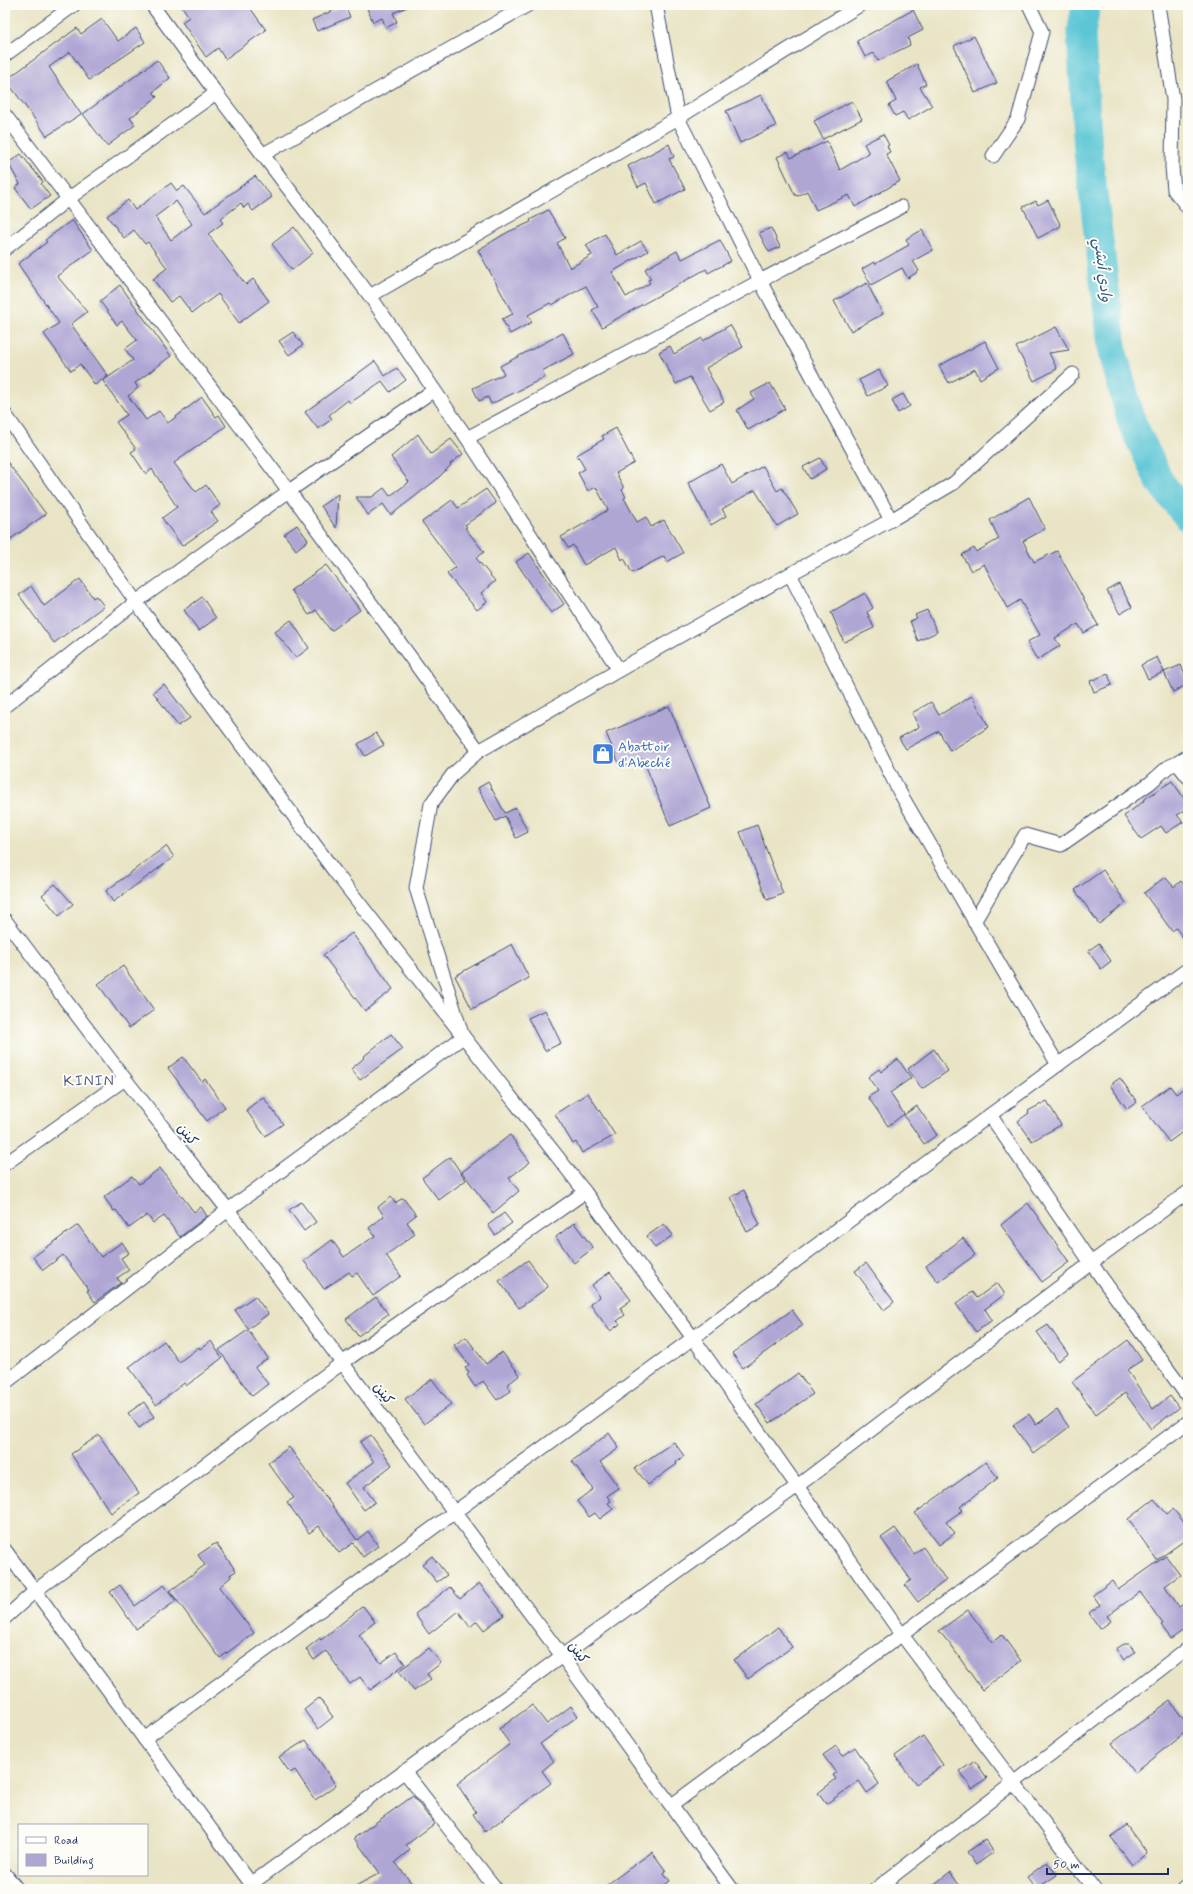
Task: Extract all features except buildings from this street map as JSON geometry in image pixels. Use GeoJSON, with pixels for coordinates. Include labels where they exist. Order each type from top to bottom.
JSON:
{"type":"FeatureCollection","features":[{"type":"Feature","properties":{"kind":"street"},"geometry":{"type":"LineString","coordinates":[[5,54],[74,5]]}},
{"type":"Feature","properties":{"kind":"street"},"geometry":{"type":"LineString","coordinates":[[152,5],[262,155],[370,296],[467,438],[619,670]]}},
{"type":"Feature","properties":{"kind":"street"},"geometry":{"type":"LineString","coordinates":[[262,155],[528,5]]}},
{"type":"Feature","properties":{"kind":"street"},"geometry":{"type":"LineString","coordinates":[[656,5],[678,118],[760,281],[891,520]]}},
{"type":"Feature","properties":{"kind":"street"},"geometry":{"type":"LineString","coordinates":[[370,296],[678,118],[860,5]]}},
{"type":"Feature","properties":{"kind":"street"},"geometry":{"type":"LineString","coordinates":[[993,156],[1018,119],[1042,32],[1029,5]]}},
{"type":"Feature","properties":{"kind":"street"},"geometry":{"type":"LineString","coordinates":[[1158,5],[1173,99],[1172,167],[1174,190],[1188,208]]}},
{"type":"Feature","properties":{"kind":"street"},"geometry":{"type":"LineString","coordinates":[[5,249],[68,199],[216,93]]}},
{"type":"Feature","properties":{"kind":"street"},"geometry":{"type":"LineString","coordinates":[[5,115],[288,491],[479,751]]}},
{"type":"Feature","properties":{"kind":"street"},"geometry":{"type":"LineString","coordinates":[[467,438],[901,207]]}},
{"type":"Feature","properties":{"kind":"street"},"geometry":{"type":"LineString","coordinates":[[464,1037],[416,888],[431,804],[453,774],[479,751],[619,670],[790,574],[891,520],[954,483],[1073,374]]}},
{"type":"Feature","properties":{"kind":"street"},"geometry":{"type":"LineString","coordinates":[[5,706],[136,602],[288,491],[434,390]]}},
{"type":"Feature","properties":{"kind":"street"},"geometry":{"type":"LineString","coordinates":[[5,414],[136,602],[335,872],[585,1192],[693,1338],[796,1487],[902,1635],[1094,1889]]}},
{"type":"Feature","properties":{"kind":"street"},"geometry":{"type":"LineString","coordinates":[[790,574],[899,791],[1058,1065]]}},
{"type":"Feature","properties":{"kind":"street"},"geometry":{"type":"LineString","coordinates":[[974,922],[1025,836],[1061,845],[1150,784],[1168,767],[1183,759],[1188,777]]}},
{"type":"Feature","properties":{"kind":"street","name":"كينن"},"geometry":{"type":"LineString","coordinates":[[7,927],[228,1210],[562,1656],[732,1889]]}},
{"type":"Feature","properties":{"kind":"street"},"geometry":{"type":"LineString","coordinates":[[144,1739],[693,1338],[990,1115],[1188,969]]}},
{"type":"Feature","properties":{"kind":"street"},"geometry":{"type":"LineString","coordinates":[[5,1383],[228,1210],[464,1037]]}},
{"type":"Feature","properties":{"kind":"street"},"geometry":{"type":"LineString","coordinates":[[5,1164],[125,1079]]}},
{"type":"Feature","properties":{"kind":"street"},"geometry":{"type":"LineString","coordinates":[[990,1115],[1091,1263],[1188,1397]]}},
{"type":"Feature","properties":{"kind":"street"},"geometry":{"type":"LineString","coordinates":[[5,1618],[35,1591],[342,1363],[585,1192]]}},
{"type":"Feature","properties":{"kind":"street"},"geometry":{"type":"LineString","coordinates":[[5,1550],[253,1886],[404,1771],[796,1487],[1091,1263],[1188,1192]]}},
{"type":"Feature","properties":{"kind":"street"},"geometry":{"type":"LineString","coordinates":[[672,1805],[1188,1422]]}},
{"type":"Feature","properties":{"kind":"street"},"geometry":{"type":"LineString","coordinates":[[876,1889],[1188,1648]]}},
{"type":"Feature","properties":{"kind":"street"},"geometry":{"type":"LineString","coordinates":[[404,1771],[496,1889]]}},
{"type":"Feature","properties":{"kind":"street"},"geometry":{"type":"LineString","coordinates":[[5,1874],[17,1889]]}},
{"type":"Feature","properties":{"kind":"street"},"geometry":{"type":"LineString","coordinates":[[1184,1889],[1188,1886]]}},
{"type":"Feature","properties":{"kind":"waterway","name":"وادي أبشي"},"geometry":{"type":"LineString","coordinates":[[1086,5],[1081,34],[1088,152],[1113,353],[1132,423],[1160,482],[1188,517]]}},
{"type":"Feature","properties":{"kind":"place","name":"Abattoir d'Abeché"},"geometry":{"type":"Point","coordinates":[603,754]}},
{"type":"Feature","properties":{"kind":"district","name":"KININ"},"geometry":{"type":"Point","coordinates":[89,1081]}}]}
